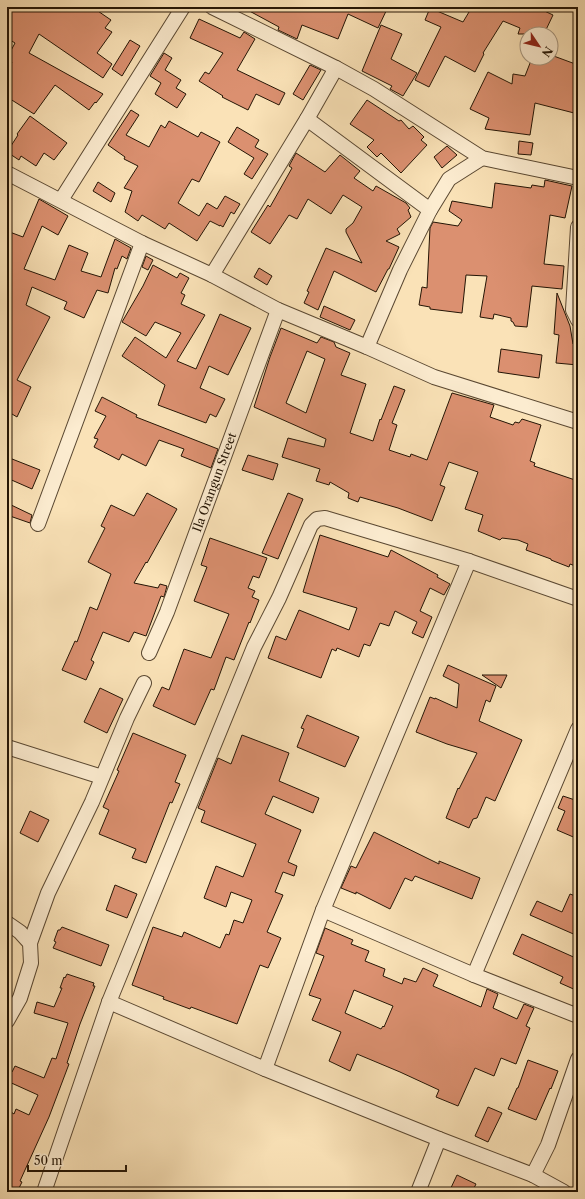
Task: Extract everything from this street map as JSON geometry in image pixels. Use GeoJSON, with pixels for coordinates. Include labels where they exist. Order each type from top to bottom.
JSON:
{"type":"FeatureCollection","features":[{"type":"Feature","properties":{"kind":"street"},"geometry":{"type":"LineString","coordinates":[[61,200],[183,7]]}},
{"type":"Feature","properties":{"kind":"street"},"geometry":{"type":"LineString","coordinates":[[212,7],[336,68],[374,89],[482,158],[578,178]]}},
{"type":"Feature","properties":{"kind":"street"},"geometry":{"type":"LineString","coordinates":[[212,275],[307,119],[336,68]]}},
{"type":"Feature","properties":{"kind":"street"},"geometry":{"type":"LineString","coordinates":[[307,119],[430,210]]}},
{"type":"Feature","properties":{"kind":"street"},"geometry":{"type":"LineString","coordinates":[[367,347],[400,270],[430,210],[449,179],[482,158]]}},
{"type":"Feature","properties":{"kind":"street"},"geometry":{"type":"LineString","coordinates":[[7,173],[142,243],[212,275],[278,310],[434,377],[578,422]]}},
{"type":"Feature","properties":{"kind":"street"},"geometry":{"type":"LineString","coordinates":[[578,227],[573,310],[578,320]]}},
{"type":"Feature","properties":{"kind":"street"},"geometry":{"type":"LineString","coordinates":[[38,524],[142,243]]}},
{"type":"Feature","properties":{"kind":"street","name":"Ila Orangun Street"},"geometry":{"type":"LineString","coordinates":[[149,653],[167,612],[278,310]]}},
{"type":"Feature","properties":{"kind":"street"},"geometry":{"type":"LineString","coordinates":[[44,1192],[109,1002],[254,647],[279,598],[311,525],[317,519],[325,518],[469,561],[578,599]]}},
{"type":"Feature","properties":{"kind":"street"},"geometry":{"type":"LineString","coordinates":[[265,1069],[323,910],[469,561]]}},
{"type":"Feature","properties":{"kind":"street"},"geometry":{"type":"LineString","coordinates":[[7,1021],[20,998],[31,963],[30,944],[48,893],[92,802],[127,718],[144,683]]}},
{"type":"Feature","properties":{"kind":"street"},"geometry":{"type":"LineString","coordinates":[[474,975],[578,729]]}},
{"type":"Feature","properties":{"kind":"street"},"geometry":{"type":"LineString","coordinates":[[7,747],[102,777]]}},
{"type":"Feature","properties":{"kind":"street"},"geometry":{"type":"LineString","coordinates":[[323,910],[474,975],[578,1016]]}},
{"type":"Feature","properties":{"kind":"street"},"geometry":{"type":"LineString","coordinates":[[7,923],[20,932],[30,944]]}},
{"type":"Feature","properties":{"kind":"street"},"geometry":{"type":"LineString","coordinates":[[109,1002],[265,1069],[533,1175],[564,1192]]}},
{"type":"Feature","properties":{"kind":"street"},"geometry":{"type":"LineString","coordinates":[[533,1175],[548,1145],[578,1059]]}},
{"type":"Feature","properties":{"kind":"street"},"geometry":{"type":"LineString","coordinates":[[418,1192],[439,1139]]}},
{"type":"Feature","properties":{"kind":"building"},"geometry":{"type":"Polygon","coordinates":[[[14,7],[92,7],[111,20],[105,28],[112,32],[97,53],[112,64],[103,78],[39,34],[29,53],[103,94],[89,110],[55,85],[34,114],[7,97],[7,70],[12,62],[7,58],[15,43],[7,38],[7,20],[14,7]]]}},
{"type":"Feature","properties":{"kind":"building"},"geometry":{"type":"Polygon","coordinates":[[[242,7],[388,7],[378,28],[348,14],[338,39],[302,25],[297,39],[278,30],[279,27],[242,7]]]}},
{"type":"Feature","properties":{"kind":"building"},"geometry":{"type":"Polygon","coordinates":[[[472,7],[536,7],[553,15],[548,26],[519,26],[519,28],[503,21],[483,53],[484,54],[475,72],[445,56],[429,87],[415,80],[441,27],[425,20],[430,8],[463,22],[472,7]]]}},
{"type":"Feature","properties":{"kind":"building"},"geometry":{"type":"Polygon","coordinates":[[[199,19],[240,38],[244,32],[255,39],[237,70],[285,93],[279,105],[256,94],[248,110],[222,97],[223,96],[199,81],[205,72],[209,74],[223,53],[190,38],[199,19]]]}},
{"type":"Feature","properties":{"kind":"building"},"geometry":{"type":"Polygon","coordinates":[[[381,25],[402,34],[391,59],[417,73],[403,96],[390,89],[392,86],[362,71],[381,25]]]}},
{"type":"Feature","properties":{"kind":"building"},"geometry":{"type":"Polygon","coordinates":[[[130,40],[140,46],[122,76],[112,69],[130,40]]]}},
{"type":"Feature","properties":{"kind":"building"},"geometry":{"type":"Polygon","coordinates":[[[164,53],[172,58],[165,70],[181,80],[176,88],[186,94],[177,108],[155,94],[161,83],[150,76],[164,53]]]}},
{"type":"Feature","properties":{"kind":"building"},"geometry":{"type":"Polygon","coordinates":[[[559,58],[578,65],[578,114],[535,103],[530,135],[485,129],[489,118],[470,109],[488,72],[512,84],[513,74],[525,76],[529,66],[559,66],[559,58]]]}},
{"type":"Feature","properties":{"kind":"building"},"geometry":{"type":"Polygon","coordinates":[[[310,65],[321,70],[303,100],[293,94],[310,65]]]}},
{"type":"Feature","properties":{"kind":"building"},"geometry":{"type":"Polygon","coordinates":[[[367,100],[399,121],[401,120],[409,129],[413,126],[424,137],[421,140],[427,145],[401,173],[381,153],[377,157],[367,147],[374,140],[350,124],[367,100]]]}},
{"type":"Feature","properties":{"kind":"building"},"geometry":{"type":"Polygon","coordinates":[[[131,110],[139,115],[126,135],[149,147],[161,125],[165,128],[169,121],[198,137],[201,132],[220,142],[199,182],[192,179],[178,203],[199,216],[207,203],[217,209],[225,196],[240,204],[234,214],[231,212],[223,227],[210,221],[197,241],[169,223],[165,229],[142,215],[138,221],[125,212],[132,191],[124,188],[138,166],[124,159],[125,157],[108,145],[131,110]]]}},
{"type":"Feature","properties":{"kind":"building"},"geometry":{"type":"Polygon","coordinates":[[[30,116],[67,143],[54,160],[44,153],[36,166],[21,156],[19,160],[7,152],[18,135],[17,134],[30,116]]]}},
{"type":"Feature","properties":{"kind":"building"},"geometry":{"type":"Polygon","coordinates":[[[237,127],[259,140],[255,147],[268,154],[252,179],[244,174],[254,158],[228,142],[237,127]]]}},
{"type":"Feature","properties":{"kind":"building"},"geometry":{"type":"Polygon","coordinates":[[[519,141],[533,143],[531,155],[518,154],[519,141]]]}},
{"type":"Feature","properties":{"kind":"building"},"geometry":{"type":"Polygon","coordinates":[[[447,146],[457,155],[442,168],[434,157],[447,146]]]}},
{"type":"Feature","properties":{"kind":"building"},"geometry":{"type":"Polygon","coordinates":[[[296,153],[325,172],[340,155],[360,171],[354,178],[373,191],[376,186],[406,203],[410,208],[408,210],[411,217],[397,229],[400,234],[386,241],[399,247],[376,292],[334,271],[318,310],[304,303],[309,292],[307,291],[326,248],[362,263],[346,232],[346,229],[353,223],[362,207],[343,195],[331,214],[308,199],[297,219],[289,215],[270,244],[251,232],[268,205],[270,207],[292,168],[289,166],[296,153]]]}},
{"type":"Feature","properties":{"kind":"building"},"geometry":{"type":"Polygon","coordinates":[[[545,180],[572,186],[565,218],[550,215],[544,264],[564,266],[562,289],[532,286],[527,327],[515,326],[511,321],[511,318],[494,314],[493,319],[480,317],[487,276],[466,275],[462,313],[430,309],[430,307],[419,305],[422,287],[427,288],[430,228],[433,222],[458,226],[462,220],[449,211],[452,201],[492,208],[495,183],[531,188],[532,185],[544,187],[545,180]]]}},
{"type":"Feature","properties":{"kind":"building"},"geometry":{"type":"Polygon","coordinates":[[[98,182],[115,193],[111,202],[93,191],[98,182]]]}},
{"type":"Feature","properties":{"kind":"building"},"geometry":{"type":"Polygon","coordinates":[[[39,199],[68,216],[58,235],[42,226],[24,269],[55,280],[69,245],[88,253],[81,271],[101,277],[115,239],[131,248],[127,259],[122,256],[117,269],[115,268],[108,293],[97,290],[84,318],[64,309],[67,302],[32,287],[26,305],[50,317],[17,380],[31,387],[17,417],[7,411],[7,231],[23,237],[39,199]]]}},
{"type":"Feature","properties":{"kind":"building"},"geometry":{"type":"Polygon","coordinates":[[[146,256],[153,260],[148,270],[142,267],[146,256]]]}},
{"type":"Feature","properties":{"kind":"building"},"geometry":{"type":"Polygon","coordinates":[[[153,265],[177,278],[180,273],[189,278],[181,293],[185,295],[181,304],[205,315],[177,361],[196,369],[220,314],[251,328],[228,375],[209,366],[200,388],[225,399],[216,417],[210,414],[206,423],[158,405],[165,385],[122,356],[135,337],[166,358],[181,333],[155,322],[146,336],[122,322],[143,286],[153,265]]]}},
{"type":"Feature","properties":{"kind":"building"},"geometry":{"type":"Polygon","coordinates":[[[259,268],[272,276],[267,285],[254,277],[259,268]]]}},
{"type":"Feature","properties":{"kind":"building"},"geometry":{"type":"Polygon","coordinates":[[[557,293],[570,326],[573,344],[578,344],[578,365],[556,363],[559,335],[554,334],[557,293]]]}},
{"type":"Feature","properties":{"kind":"building"},"geometry":{"type":"Polygon","coordinates":[[[324,306],[355,320],[350,330],[320,317],[324,306]]]}},
{"type":"Feature","properties":{"kind":"building"},"geometry":{"type":"Polygon","coordinates":[[[281,328],[317,343],[321,337],[334,342],[336,347],[350,353],[341,375],[366,384],[350,433],[373,441],[380,419],[381,420],[394,386],[405,390],[392,423],[397,425],[389,450],[410,457],[411,454],[427,460],[452,393],[494,405],[490,417],[513,425],[515,422],[519,423],[522,419],[541,425],[530,461],[535,463],[534,466],[578,481],[578,567],[570,564],[569,567],[526,550],[528,544],[518,540],[502,538],[500,540],[478,531],[483,515],[465,509],[478,472],[449,462],[440,485],[445,487],[432,521],[398,508],[360,497],[358,502],[348,498],[349,493],[330,482],[329,485],[316,481],[320,469],[282,457],[288,438],[324,447],[326,439],[254,407],[281,328]],[[307,351],[286,403],[306,413],[325,359],[307,351]]]}},
{"type":"Feature","properties":{"kind":"building"},"geometry":{"type":"Polygon","coordinates":[[[501,349],[542,355],[539,378],[498,372],[501,349]]]}},
{"type":"Feature","properties":{"kind":"building"},"geometry":{"type":"Polygon","coordinates":[[[102,397],[137,415],[136,417],[218,449],[211,468],[181,456],[184,449],[159,440],[146,466],[122,454],[119,460],[94,447],[98,439],[94,438],[106,416],[95,411],[102,397]]]}},
{"type":"Feature","properties":{"kind":"building"},"geometry":{"type":"Polygon","coordinates":[[[248,455],[278,464],[273,480],[242,470],[248,455]]]}},
{"type":"Feature","properties":{"kind":"building"},"geometry":{"type":"Polygon","coordinates":[[[7,457],[40,470],[32,489],[7,478],[7,457]]]}},
{"type":"Feature","properties":{"kind":"building"},"geometry":{"type":"Polygon","coordinates":[[[147,493],[177,509],[134,583],[158,588],[160,584],[167,586],[164,597],[161,596],[146,636],[134,632],[129,642],[103,632],[91,660],[94,662],[86,680],[62,670],[75,641],[77,642],[90,607],[97,610],[111,574],[88,562],[105,528],[101,526],[111,505],[134,516],[147,493]]]}},
{"type":"Feature","properties":{"kind":"building"},"geometry":{"type":"Polygon","coordinates":[[[288,493],[303,499],[278,559],[262,553],[288,493]]]}},
{"type":"Feature","properties":{"kind":"building"},"geometry":{"type":"Polygon","coordinates":[[[7,503],[32,515],[30,523],[7,515],[7,503]]]}},
{"type":"Feature","properties":{"kind":"building"},"geometry":{"type":"Polygon","coordinates":[[[320,535],[388,557],[391,550],[438,575],[437,577],[450,584],[444,595],[430,588],[420,611],[432,617],[423,638],[412,633],[417,622],[395,611],[389,626],[380,623],[370,646],[364,644],[359,657],[337,648],[336,651],[332,649],[321,678],[268,658],[276,636],[286,640],[299,610],[349,630],[357,608],[303,592],[320,535]]]}},
{"type":"Feature","properties":{"kind":"building"},"geometry":{"type":"Polygon","coordinates":[[[210,538],[267,558],[259,578],[253,576],[248,588],[255,591],[252,597],[259,600],[250,623],[249,622],[234,660],[226,657],[214,690],[211,689],[195,725],[153,706],[162,687],[169,690],[184,649],[211,658],[229,614],[194,601],[207,567],[201,565],[210,538]]]}},
{"type":"Feature","properties":{"kind":"building"},"geometry":{"type":"Polygon","coordinates":[[[448,665],[496,686],[490,702],[486,700],[479,721],[522,740],[495,801],[486,797],[477,818],[473,819],[469,828],[446,818],[458,788],[459,789],[477,753],[447,744],[416,732],[430,697],[457,708],[459,684],[443,676],[448,665]]]}},
{"type":"Feature","properties":{"kind":"building"},"geometry":{"type":"Polygon","coordinates":[[[482,675],[507,675],[501,688],[482,675]]]}},
{"type":"Feature","properties":{"kind":"building"},"geometry":{"type":"Polygon","coordinates":[[[100,688],[123,699],[107,733],[84,722],[100,688]]]}},
{"type":"Feature","properties":{"kind":"building"},"geometry":{"type":"Polygon","coordinates":[[[307,715],[359,737],[345,767],[297,747],[304,729],[301,728],[307,715]]]}},
{"type":"Feature","properties":{"kind":"building"},"geometry":{"type":"Polygon","coordinates":[[[133,733],[186,755],[175,782],[180,784],[172,803],[170,802],[146,863],[132,858],[136,849],[99,834],[109,810],[103,807],[119,771],[117,770],[133,733]]]}},
{"type":"Feature","properties":{"kind":"building"},"geometry":{"type":"Polygon","coordinates":[[[242,735],[289,753],[279,781],[319,798],[313,813],[273,796],[265,814],[301,830],[288,862],[297,866],[294,876],[283,872],[275,892],[283,895],[267,932],[281,938],[268,968],[260,965],[237,1024],[191,1007],[190,1009],[163,999],[164,997],[132,985],[153,927],[182,937],[184,932],[220,948],[226,934],[229,935],[234,920],[243,923],[252,900],[231,892],[226,907],[204,898],[216,866],[243,877],[256,844],[201,822],[205,811],[198,808],[218,758],[231,764],[242,735]]]}},
{"type":"Feature","properties":{"kind":"building"},"geometry":{"type":"Polygon","coordinates":[[[563,796],[578,801],[578,839],[557,830],[565,811],[558,808],[563,796]]]}},
{"type":"Feature","properties":{"kind":"building"},"geometry":{"type":"Polygon","coordinates":[[[30,811],[49,820],[38,842],[20,833],[30,811]]]}},
{"type":"Feature","properties":{"kind":"building"},"geometry":{"type":"Polygon","coordinates":[[[374,832],[439,864],[439,861],[480,878],[472,899],[415,876],[412,881],[405,878],[390,909],[356,892],[356,894],[341,888],[351,866],[356,868],[374,832]]]}},
{"type":"Feature","properties":{"kind":"building"},"geometry":{"type":"Polygon","coordinates":[[[115,885],[137,894],[127,918],[106,910],[115,885]]]}},
{"type":"Feature","properties":{"kind":"building"},"geometry":{"type":"Polygon","coordinates":[[[570,894],[578,897],[578,936],[530,915],[537,901],[562,912],[570,894]]]}},
{"type":"Feature","properties":{"kind":"building"},"geometry":{"type":"Polygon","coordinates":[[[62,927],[109,945],[101,966],[53,948],[56,942],[54,941],[58,930],[62,927]]]}},
{"type":"Feature","properties":{"kind":"building"},"geometry":{"type":"Polygon","coordinates":[[[325,928],[353,940],[351,944],[369,951],[365,961],[385,969],[383,976],[402,984],[404,978],[416,982],[423,968],[438,975],[433,986],[481,1007],[487,989],[498,994],[493,1008],[517,1019],[524,1004],[534,1008],[526,1026],[530,1028],[516,1064],[501,1058],[494,1076],[475,1068],[458,1106],[436,1097],[439,1090],[357,1054],[350,1071],[329,1061],[341,1032],[312,1020],[321,999],[309,995],[324,956],[316,953],[325,928]],[[354,990],[345,1013],[381,1029],[383,1026],[384,1027],[393,1006],[354,990]]]}},
{"type":"Feature","properties":{"kind":"building"},"geometry":{"type":"Polygon","coordinates":[[[522,934],[578,959],[578,991],[560,983],[563,977],[513,954],[522,934]]]}},
{"type":"Feature","properties":{"kind":"building"},"geometry":{"type":"Polygon","coordinates":[[[67,974],[94,983],[93,986],[95,986],[67,1063],[69,1064],[49,1117],[20,1181],[22,1182],[17,1192],[7,1192],[7,1119],[11,1112],[14,1114],[16,1109],[29,1115],[38,1095],[7,1081],[7,1070],[12,1072],[15,1066],[44,1078],[52,1058],[56,1059],[68,1023],[34,1013],[37,1002],[54,1007],[62,988],[60,988],[64,977],[65,978],[67,974]]]}},
{"type":"Feature","properties":{"kind":"building"},"geometry":{"type":"Polygon","coordinates":[[[528,1060],[558,1071],[536,1120],[508,1109],[518,1088],[528,1060]]]}},
{"type":"Feature","properties":{"kind":"building"},"geometry":{"type":"Polygon","coordinates":[[[488,1107],[502,1113],[488,1142],[475,1136],[488,1107]]]}},
{"type":"Feature","properties":{"kind":"building"},"geometry":{"type":"Polygon","coordinates":[[[457,1175],[476,1184],[472,1192],[449,1192],[457,1175]]]}}]}
